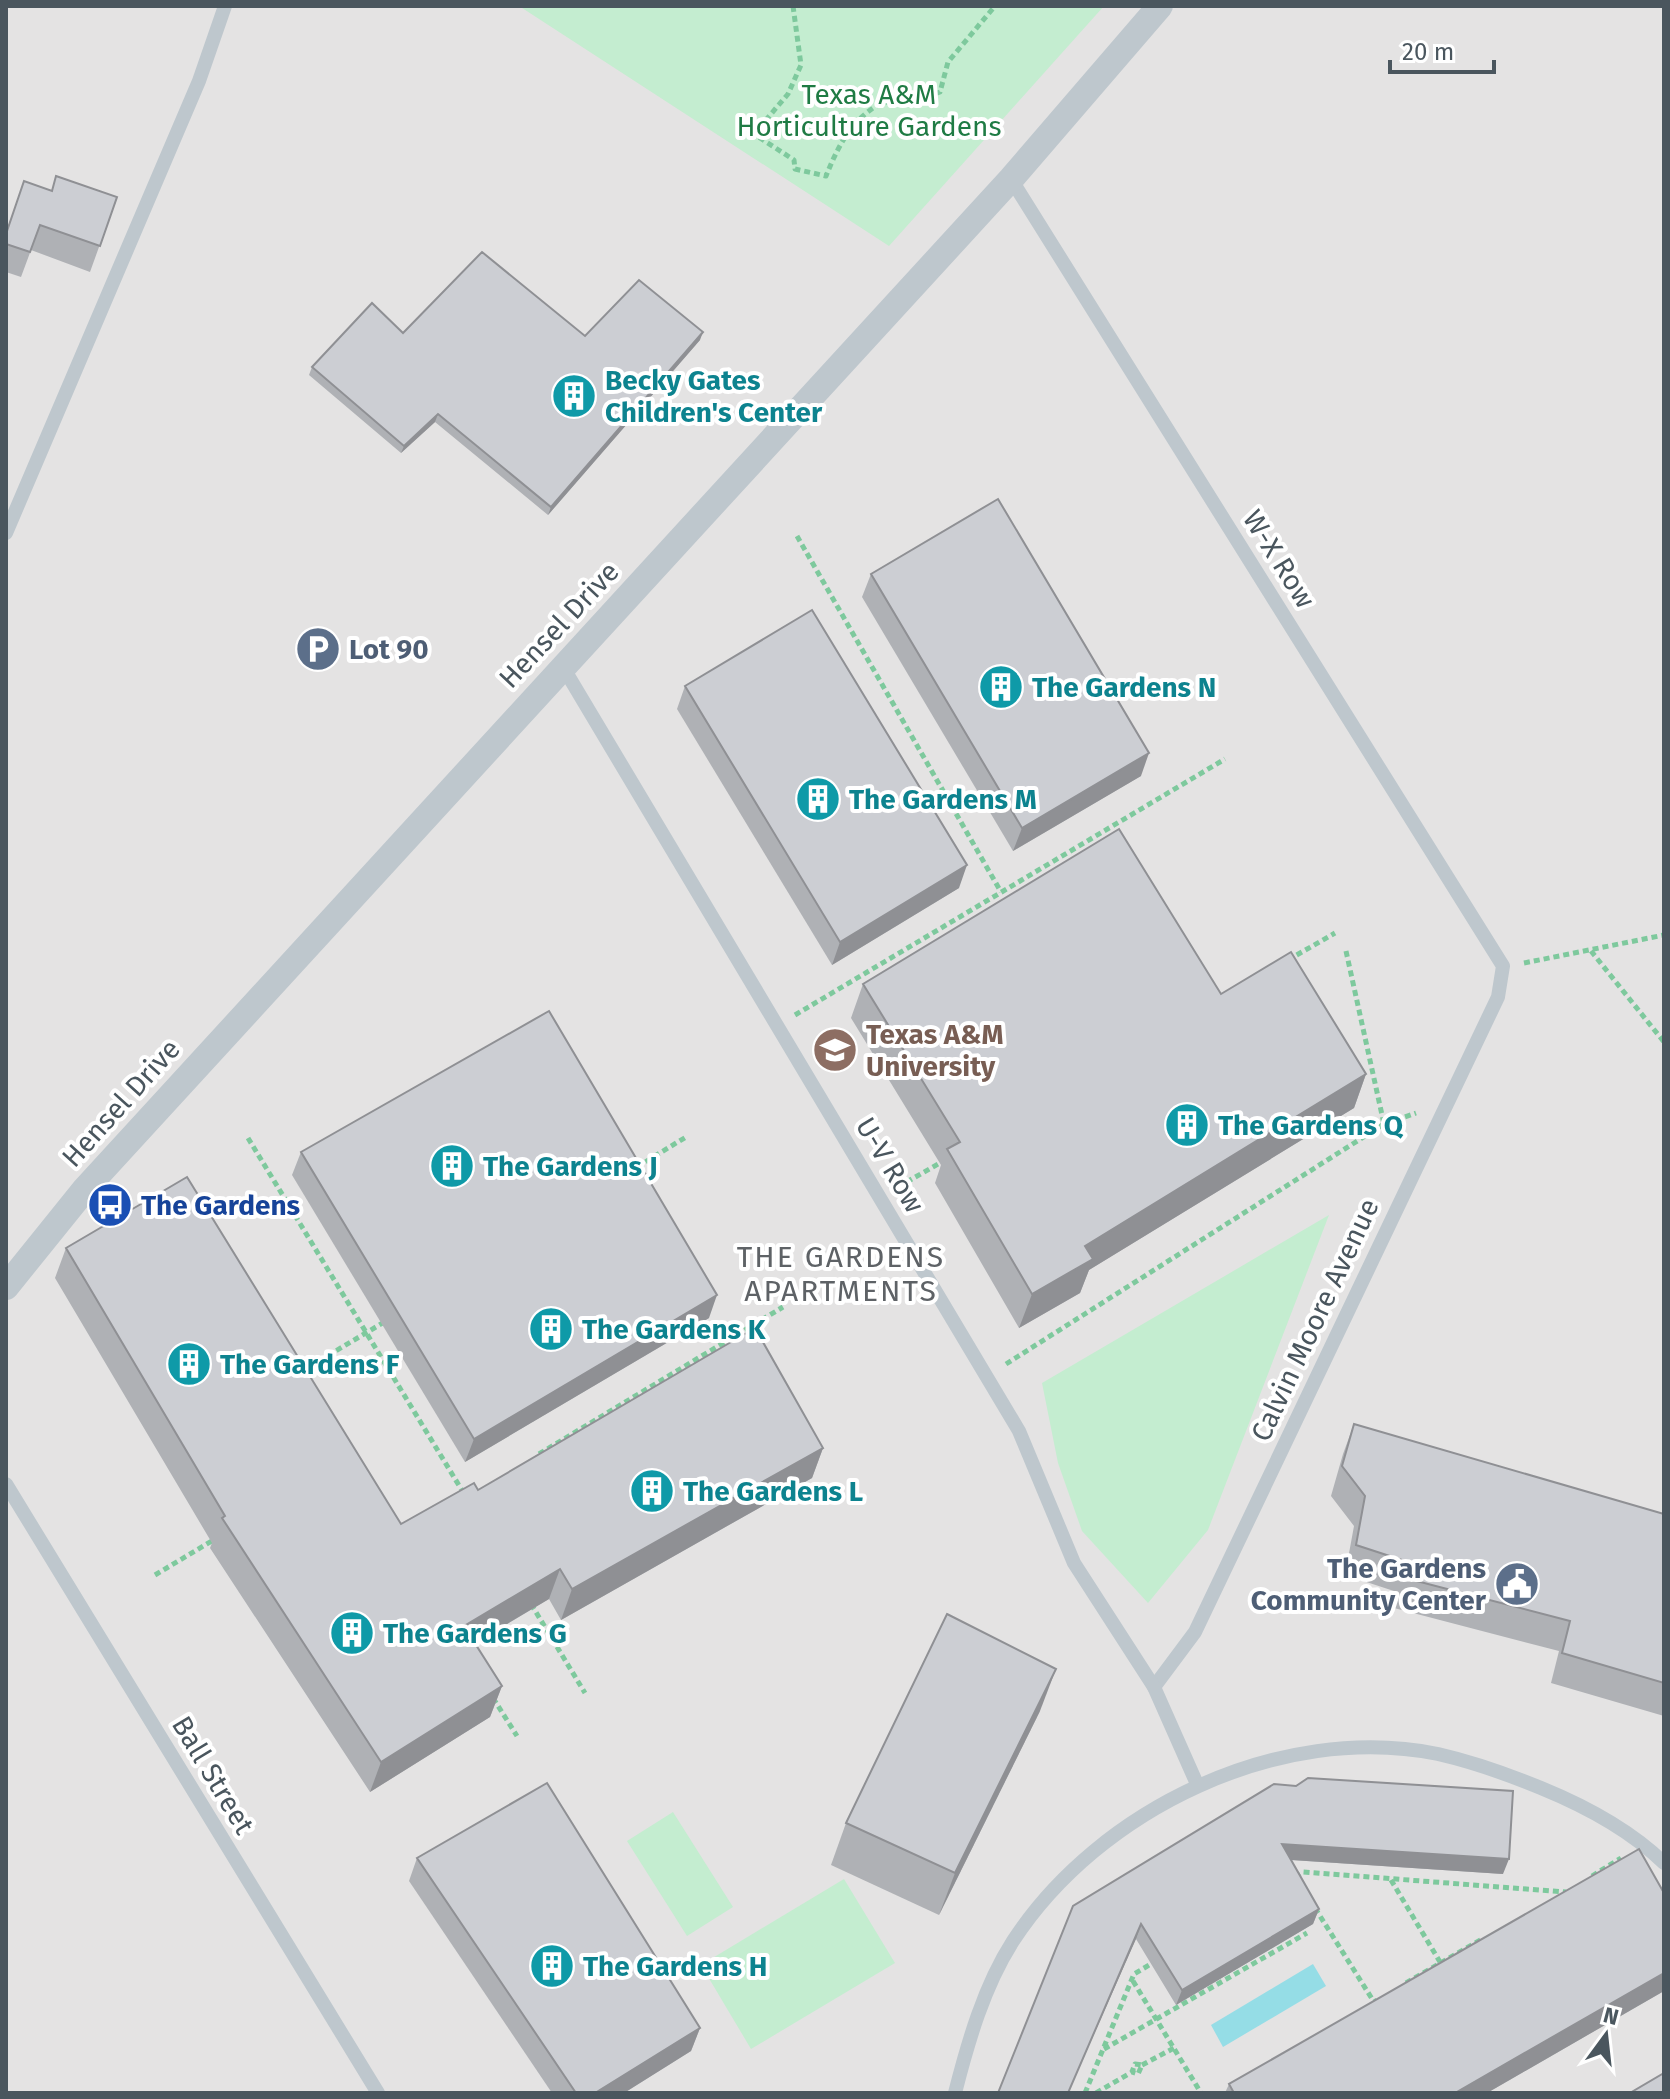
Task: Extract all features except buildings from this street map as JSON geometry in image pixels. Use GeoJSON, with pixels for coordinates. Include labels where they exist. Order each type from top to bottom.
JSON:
{"type":"FeatureCollection","features":[{"type":"Feature","properties":{"kind":"street","name":"Hensel Drive"},"geometry":{"type":"LineString","coordinates":[[6,1287],[91,1183],[1011,179],[1153,9]]}},
{"type":"Feature","properties":{"kind":"lane"},"geometry":{"type":"LineString","coordinates":[[6,533],[199,81],[225,6]]}},
{"type":"Feature","properties":{"kind":"lane","name":"W-X Row"},"geometry":{"type":"LineString","coordinates":[[1011,179],[1503,966]]}},
{"type":"Feature","properties":{"kind":"lane","name":"U-V Row"},"geometry":{"type":"LineString","coordinates":[[563,667],[1019,1431],[1074,1563],[1154,1687],[1197,1784]]}},
{"type":"Feature","properties":{"kind":"lane","name":"Calvin Moore Avenue"},"geometry":{"type":"LineString","coordinates":[[1154,1687],[1195,1632],[1498,997],[1503,966]]}},
{"type":"Feature","properties":{"kind":"lane","name":"Ball Street"},"geometry":{"type":"LineString","coordinates":[[6,1484],[378,2093]]}},
{"type":"Feature","properties":{"kind":"lane"},"geometry":{"type":"LineString","coordinates":[[955,2093],[972,2028],[1013,1942],[1068,1874],[1127,1825],[1197,1784],[1279,1758],[1364,1748],[1436,1754],[1502,1771],[1575,1802],[1644,1844],[1664,1863]]}},
{"type":"Feature","properties":{"kind":"path"},"geometry":{"type":"LineString","coordinates":[[793,6],[801,65],[788,94],[754,134],[794,160],[795,169],[826,176],[842,138],[879,104],[920,100],[940,92],[948,62],[995,6]]}},
{"type":"Feature","properties":{"kind":"path"},"geometry":{"type":"LineString","coordinates":[[797,536],[1001,892]]}},
{"type":"Feature","properties":{"kind":"path"},"geometry":{"type":"LineString","coordinates":[[777,1025],[1225,759]]}},
{"type":"Feature","properties":{"kind":"path"},"geometry":{"type":"LineString","coordinates":[[1279,965],[1335,933]]}},
{"type":"Feature","properties":{"kind":"path"},"geometry":{"type":"LineString","coordinates":[[1503,966],[1664,935]]}},
{"type":"Feature","properties":{"kind":"path"},"geometry":{"type":"LineString","coordinates":[[1346,951],[1384,1124]]}},
{"type":"Feature","properties":{"kind":"path"},"geometry":{"type":"LineString","coordinates":[[1591,951],[1664,1042]]}},
{"type":"Feature","properties":{"kind":"path"},"geometry":{"type":"LineString","coordinates":[[986,1376],[1384,1124],[1448,1103]]}},
{"type":"Feature","properties":{"kind":"path"},"geometry":{"type":"LineString","coordinates":[[633,1170],[686,1137]]}},
{"type":"Feature","properties":{"kind":"path"},"geometry":{"type":"LineString","coordinates":[[248,1138],[467,1498]]}},
{"type":"Feature","properties":{"kind":"path"},"geometry":{"type":"LineString","coordinates":[[880,1198],[949,1158]]}},
{"type":"Feature","properties":{"kind":"path"},"geometry":{"type":"LineString","coordinates":[[91,1183],[129,1217],[143,1210]]}},
{"type":"Feature","properties":{"kind":"path"},"geometry":{"type":"LineString","coordinates":[[532,1458],[783,1307]]}},
{"type":"Feature","properties":{"kind":"path"},"geometry":{"type":"LineString","coordinates":[[298,1374],[393,1317]]}},
{"type":"Feature","properties":{"kind":"path"},"geometry":{"type":"LineString","coordinates":[[155,1575],[220,1536]]}},
{"type":"Feature","properties":{"kind":"path"},"geometry":{"type":"LineString","coordinates":[[530,1602],[585,1693]]}},
{"type":"Feature","properties":{"kind":"path"},"geometry":{"type":"LineString","coordinates":[[485,1684],[517,1736]]}},
{"type":"Feature","properties":{"kind":"path"},"geometry":{"type":"LineString","coordinates":[[1590,1877],[1644,1844]]}},
{"type":"Feature","properties":{"kind":"path"},"geometry":{"type":"LineString","coordinates":[[1283,1885],[1303,1872],[1563,1894]]}},
{"type":"Feature","properties":{"kind":"path"},"geometry":{"type":"LineString","coordinates":[[1296,1877],[1304,1889]]}},
{"type":"Feature","properties":{"kind":"path"},"geometry":{"type":"LineString","coordinates":[[1390,1879],[1440,1962]]}},
{"type":"Feature","properties":{"kind":"path"},"geometry":{"type":"LineString","coordinates":[[1549,1902],[1577,1886]]}},
{"type":"Feature","properties":{"kind":"path"},"geometry":{"type":"LineString","coordinates":[[1311,1902],[1374,2002],[1387,1994]]}},
{"type":"Feature","properties":{"kind":"path"},"geometry":{"type":"LineString","coordinates":[[1400,1986],[1494,1932]]}},
{"type":"Feature","properties":{"kind":"path"},"geometry":{"type":"LineString","coordinates":[[1103,2050],[1307,1933]]}},
{"type":"Feature","properties":{"kind":"path"},"geometry":{"type":"LineString","coordinates":[[1085,2093],[1134,1974],[1158,1959]]}},
{"type":"Feature","properties":{"kind":"path"},"geometry":{"type":"LineString","coordinates":[[1132,1980],[1201,2093]]}},
{"type":"Feature","properties":{"kind":"path"},"geometry":{"type":"LineString","coordinates":[[1096,2093],[1132,2072],[1135,2064],[1142,2065],[1174,2048]]}},
{"type":"Feature","properties":{"kind":"shaded area","name":"Texas A&M University"},"geometry":{"type":"Polygon","coordinates":[[[6,6],[1664,6],[1664,2093],[6,2093],[6,6]]]}},
{"type":"Feature","properties":{"kind":"green space","name":"Texas A&M Horticulture Gardens"},"geometry":{"type":"Polygon","coordinates":[[[519,6],[1104,6],[889,246],[519,6]]]}},
{"type":"Feature","properties":{"kind":"green space"},"geometry":{"type":"Polygon","coordinates":[[[1329,1215],[1208,1530],[1148,1603],[1082,1531],[1058,1463],[1042,1383],[1329,1215]]]}},
{"type":"Feature","properties":{"kind":"green space"},"geometry":{"type":"Polygon","coordinates":[[[673,1812],[733,1907],[687,1936],[627,1841],[673,1812]]]}},
{"type":"Feature","properties":{"kind":"green space"},"geometry":{"type":"Polygon","coordinates":[[[844,1879],[895,1963],[751,2049],[701,1965],[844,1879]]]}},
{"type":"Feature","properties":{"kind":"water"},"geometry":{"type":"Polygon","coordinates":[[[1313,1964],[1326,1986],[1223,2047],[1211,2025],[1313,1964]]]}},
{"type":"Feature","properties":{"kind":"place","name":"Becky Gates Children's Center"},"geometry":{"type":"Point","coordinates":[574,396]}},
{"type":"Feature","properties":{"kind":"place","name":"Lot 90"},"geometry":{"type":"Point","coordinates":[318,649]}},
{"type":"Feature","properties":{"kind":"place","name":"The Gardens N"},"geometry":{"type":"Point","coordinates":[1001,687]}},
{"type":"Feature","properties":{"kind":"place","name":"The Gardens M"},"geometry":{"type":"Point","coordinates":[818,799]}},
{"type":"Feature","properties":{"kind":"place","name":"Texas A&M University"},"geometry":{"type":"Point","coordinates":[835,1050]}},
{"type":"Feature","properties":{"kind":"place","name":"The Gardens Q"},"geometry":{"type":"Point","coordinates":[1187,1125]}},
{"type":"Feature","properties":{"kind":"place","name":"The Gardens J"},"geometry":{"type":"Point","coordinates":[452,1166]}},
{"type":"Feature","properties":{"kind":"place","name":"The Gardens"},"geometry":{"type":"Point","coordinates":[110,1205]}},
{"type":"Feature","properties":{"kind":"place","name":"The Gardens K"},"geometry":{"type":"Point","coordinates":[551,1329]}},
{"type":"Feature","properties":{"kind":"place","name":"The Gardens F"},"geometry":{"type":"Point","coordinates":[189,1364]}},
{"type":"Feature","properties":{"kind":"place","name":"The Gardens L"},"geometry":{"type":"Point","coordinates":[652,1491]}},
{"type":"Feature","properties":{"kind":"place","name":"The Gardens Community Center"},"geometry":{"type":"Point","coordinates":[1517,1584]}},
{"type":"Feature","properties":{"kind":"place","name":"The Gardens G"},"geometry":{"type":"Point","coordinates":[352,1633]}},
{"type":"Feature","properties":{"kind":"place","name":"The Gardens H"},"geometry":{"type":"Point","coordinates":[552,1966]}},
{"type":"Feature","properties":{"kind":"district","name":"THE GARDENS APARTMENTS"},"geometry":{"type":"Point","coordinates":[841,1274]}}]}
